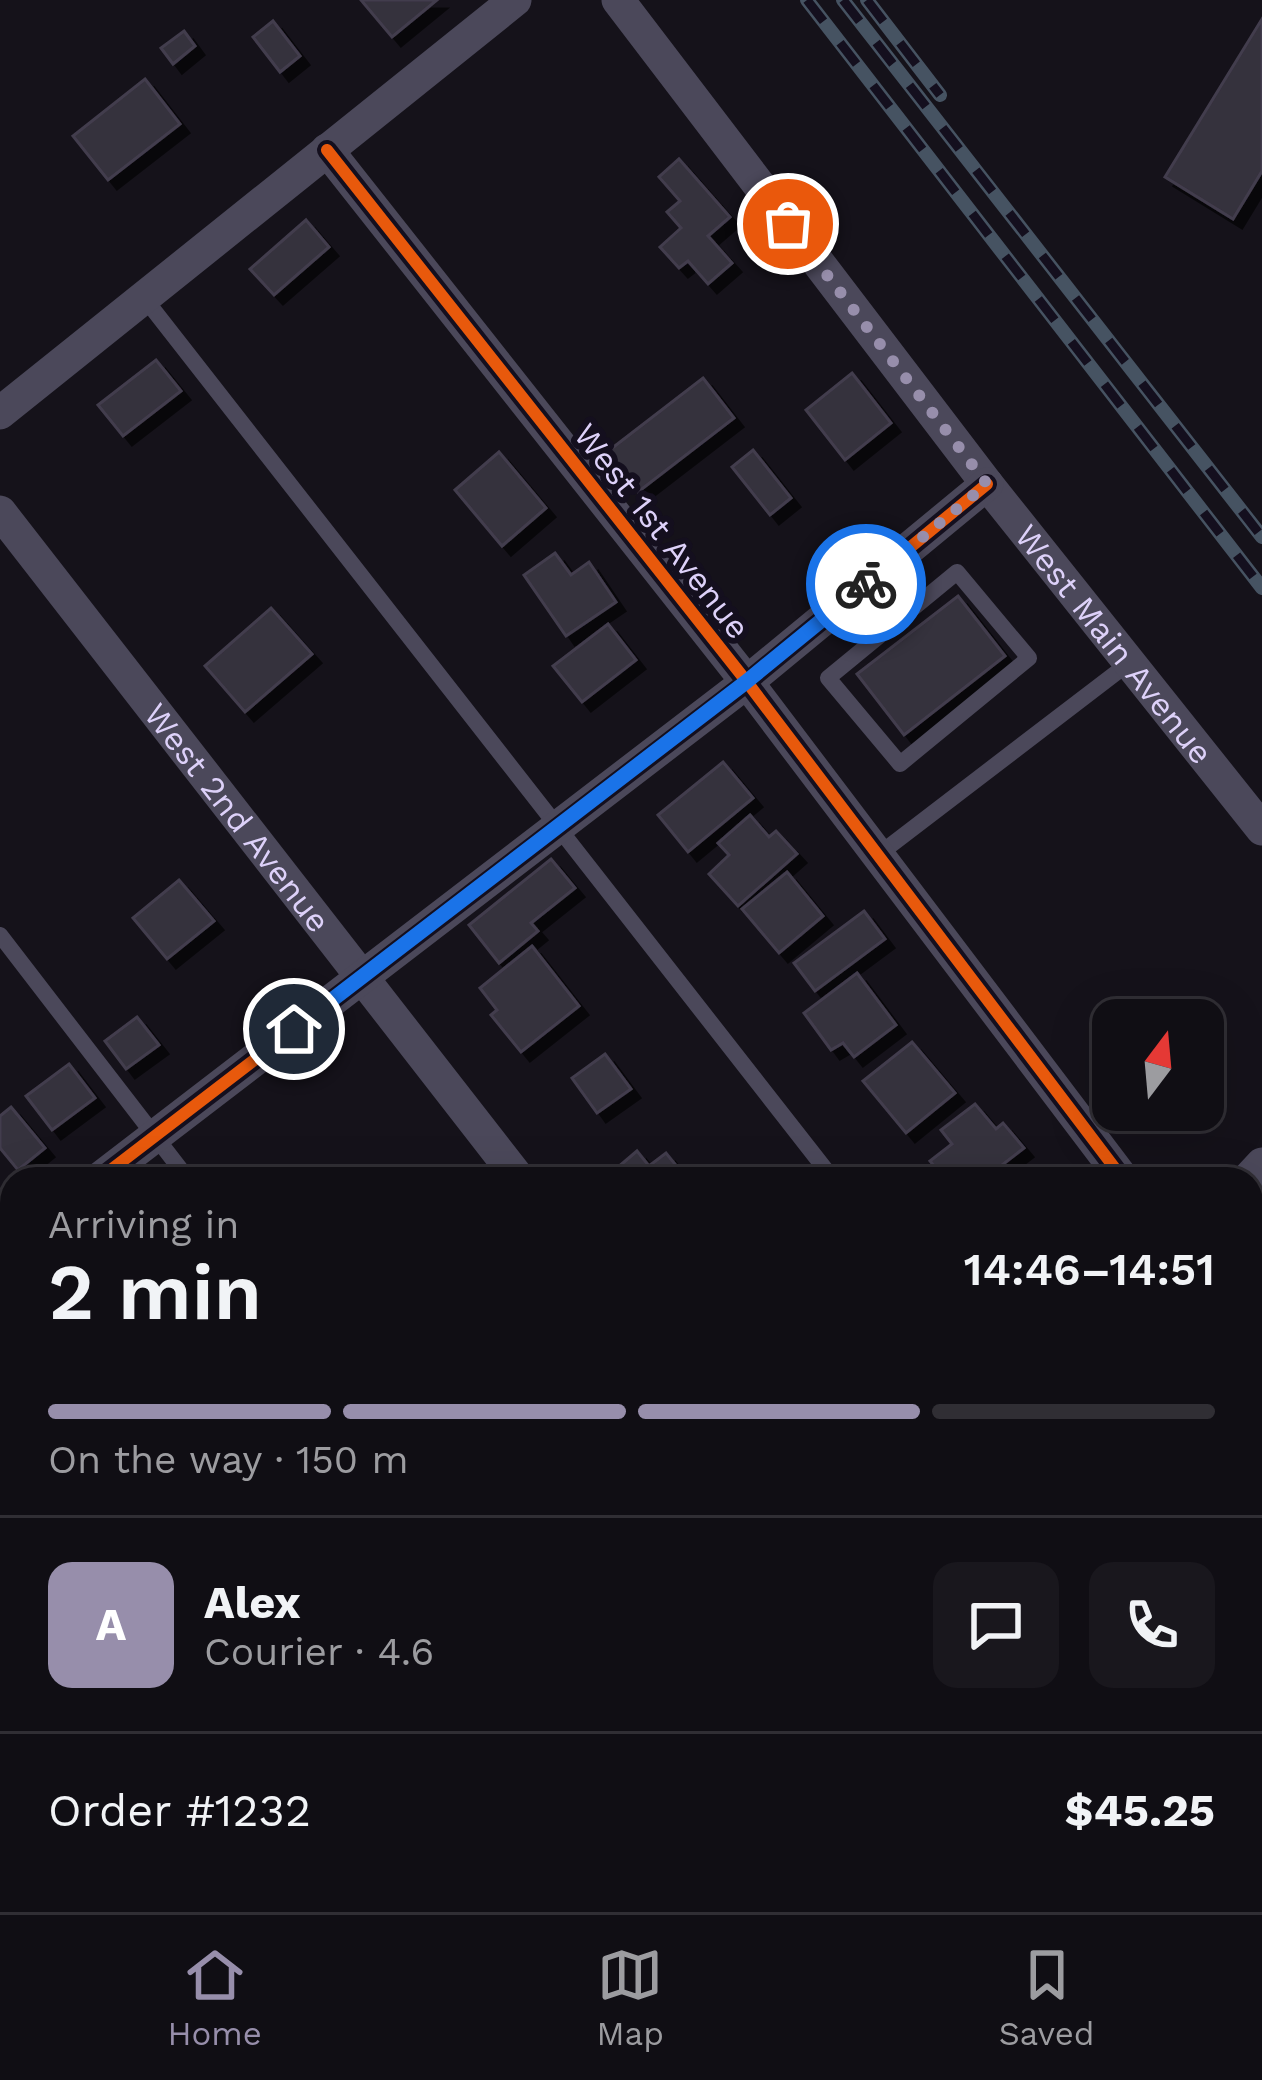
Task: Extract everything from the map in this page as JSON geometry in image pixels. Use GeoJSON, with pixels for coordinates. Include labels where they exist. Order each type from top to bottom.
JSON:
{"type":"FeatureCollection","features":[{"type":"Feature","properties":{"kind":"street"},"geometry":{"type":"LineString","coordinates":[[0,413],[515,0]]}},
{"type":"Feature","properties":{"kind":"street","name":"West Main Avenue"},"geometry":{"type":"LineString","coordinates":[[618,0],[987,484],[1262,829]]}},
{"type":"Feature","properties":{"kind":"street","name":"West 1st Avenue"},"geometry":{"type":"LineString","coordinates":[[327,150],[746,682],[1114,1167]]}},
{"type":"Feature","properties":{"kind":"street"},"geometry":{"type":"LineString","coordinates":[[115,1167],[746,682],[987,484]]}},
{"type":"Feature","properties":{"kind":"street","name":"West 2nd Avenue"},"geometry":{"type":"LineString","coordinates":[[0,512],[510,1167]]}},
{"type":"Feature","properties":{"kind":"lane"},"geometry":{"type":"LineString","coordinates":[[145,299],[823,1167]]}},
{"type":"Feature","properties":{"kind":"lane"},"geometry":{"type":"LineString","coordinates":[[957,572],[1029,658],[900,764],[828,678],[892,625],[957,572]]}},
{"type":"Feature","properties":{"kind":"lane"},"geometry":{"type":"LineString","coordinates":[[862,587],[892,625]]}},
{"type":"Feature","properties":{"kind":"lane"},"geometry":{"type":"LineString","coordinates":[[878,856],[1130,663]]}},
{"type":"Feature","properties":{"kind":"lane"},"geometry":{"type":"LineString","coordinates":[[0,935],[179,1167]]}},
{"type":"Feature","properties":{"kind":"building"},"geometry":{"type":"Polygon","coordinates":[[[361,0],[437,0],[392,37],[361,0]]]}},
{"type":"Feature","properties":{"kind":"building"},"geometry":{"type":"Polygon","coordinates":[[[1262,19],[1262,171],[1233,219],[1165,177],[1262,19]]]}},
{"type":"Feature","properties":{"kind":"building"},"geometry":{"type":"Polygon","coordinates":[[[273,21],[300,56],[280,72],[253,37],[273,21]]]}},
{"type":"Feature","properties":{"kind":"building"},"geometry":{"type":"Polygon","coordinates":[[[184,31],[195,46],[173,64],[161,48],[184,31]]]}},
{"type":"Feature","properties":{"kind":"building"},"geometry":{"type":"Polygon","coordinates":[[[145,79],[180,124],[108,180],[73,136],[145,79]]]}},
{"type":"Feature","properties":{"kind":"building"},"geometry":{"type":"Polygon","coordinates":[[[679,159],[730,217],[708,236],[732,263],[708,284],[688,261],[679,268],[660,247],[681,228],[667,212],[680,201],[659,177],[679,159]]]}},
{"type":"Feature","properties":{"kind":"building"},"geometry":{"type":"Polygon","coordinates":[[[306,220],[329,247],[274,295],[250,269],[306,220]]]}},
{"type":"Feature","properties":{"kind":"building"},"geometry":{"type":"Polygon","coordinates":[[[156,360],[181,391],[123,436],[98,405],[156,360]]]}},
{"type":"Feature","properties":{"kind":"building"},"geometry":{"type":"Polygon","coordinates":[[[852,373],[891,423],[845,460],[806,410],[852,373]]]}},
{"type":"Feature","properties":{"kind":"building"},"geometry":{"type":"Polygon","coordinates":[[[703,378],[734,418],[638,492],[607,452],[703,378]]]}},
{"type":"Feature","properties":{"kind":"building"},"geometry":{"type":"Polygon","coordinates":[[[753,450],[791,498],[770,515],[732,467],[753,450]]]}},
{"type":"Feature","properties":{"kind":"building"},"geometry":{"type":"Polygon","coordinates":[[[499,452],[546,508],[502,546],[455,490],[499,452]]]}},
{"type":"Feature","properties":{"kind":"building"},"geometry":{"type":"Polygon","coordinates":[[[555,553],[571,575],[589,562],[616,602],[566,636],[524,575],[555,553]]]}},
{"type":"Feature","properties":{"kind":"building"},"geometry":{"type":"Polygon","coordinates":[[[958,596],[1005,656],[904,735],[857,674],[958,596]]]}},
{"type":"Feature","properties":{"kind":"building"},"geometry":{"type":"Polygon","coordinates":[[[271,608],[312,654],[245,712],[205,666],[271,608]]]}},
{"type":"Feature","properties":{"kind":"building"},"geometry":{"type":"Polygon","coordinates":[[[608,624],[636,660],[582,702],[553,666],[608,624]]]}},
{"type":"Feature","properties":{"kind":"building"},"geometry":{"type":"Polygon","coordinates":[[[723,762],[753,798],[688,852],[658,815],[723,762]]]}},
{"type":"Feature","properties":{"kind":"building"},"geometry":{"type":"Polygon","coordinates":[[[750,815],[769,837],[776,831],[797,854],[738,906],[709,874],[729,855],[718,843],[750,815]]]}},
{"type":"Feature","properties":{"kind":"building"},"geometry":{"type":"Polygon","coordinates":[[[551,859],[575,888],[531,923],[538,931],[499,963],[469,925],[551,859]]]}},
{"type":"Feature","properties":{"kind":"building"},"geometry":{"type":"Polygon","coordinates":[[[787,872],[823,916],[779,953],[742,909],[787,872]]]}},
{"type":"Feature","properties":{"kind":"building"},"geometry":{"type":"Polygon","coordinates":[[[179,880],[214,921],[167,959],[133,918],[179,880]]]}},
{"type":"Feature","properties":{"kind":"building"},"geometry":{"type":"Polygon","coordinates":[[[864,911],[885,939],[815,991],[794,963],[864,911]]]}},
{"type":"Feature","properties":{"kind":"building"},"geometry":{"type":"Polygon","coordinates":[[[532,946],[579,1006],[521,1052],[491,1015],[497,1010],[480,988],[532,946]]]}},
{"type":"Feature","properties":{"kind":"building"},"geometry":{"type":"Polygon","coordinates":[[[857,973],[896,1025],[854,1057],[843,1043],[831,1050],[804,1013],[857,973]]]}},
{"type":"Feature","properties":{"kind":"building"},"geometry":{"type":"Polygon","coordinates":[[[137,1017],[159,1045],[126,1069],[105,1041],[137,1017]]]}},
{"type":"Feature","properties":{"kind":"building"},"geometry":{"type":"Polygon","coordinates":[[[912,1042],[955,1093],[906,1133],[863,1081],[912,1042]]]}},
{"type":"Feature","properties":{"kind":"building"},"geometry":{"type":"Polygon","coordinates":[[[605,1054],[631,1089],[597,1113],[572,1078],[605,1054]]]}},
{"type":"Feature","properties":{"kind":"building"},"geometry":{"type":"Polygon","coordinates":[[[69,1064],[95,1098],[52,1130],[26,1096],[69,1064]]]}},
{"type":"Feature","properties":{"kind":"building"},"geometry":{"type":"Polygon","coordinates":[[[975,1104],[996,1129],[1003,1123],[1024,1148],[999,1167],[935,1167],[930,1161],[952,1144],[941,1130],[975,1104]]]}},
{"type":"Feature","properties":{"kind":"building"},"geometry":{"type":"Polygon","coordinates":[[[11,1107],[45,1148],[22,1167],[16,1167],[0,1148],[0,1116],[11,1107]]]}},
{"type":"Feature","properties":{"kind":"building"},"geometry":{"type":"Polygon","coordinates":[[[637,1151],[649,1166],[666,1153],[677,1167],[618,1167],[637,1151]]]}},
{"type":"Feature","properties":{"kind":"railway"},"geometry":{"type":"LineString","coordinates":[[807,0],[1262,588]]}},
{"type":"Feature","properties":{"kind":"railway"},"geometry":{"type":"LineString","coordinates":[[843,0],[1262,537]]}},
{"type":"Feature","properties":{"kind":"railway"},"geometry":{"type":"LineString","coordinates":[[867,0],[940,95]]}},
{"type":"Feature","properties":{"kind":"cycle path"},"geometry":{"type":"LineString","coordinates":[[327,150],[747,682],[1114,1167]]}},
{"type":"Feature","properties":{"kind":"cycle path"},"geometry":{"type":"LineString","coordinates":[[115,1167],[747,682],[987,484]]}},
{"type":"Feature","properties":{"kind":"way so far"},"geometry":{"type":"LineString","coordinates":[[788,224],[987,484],[866,584]]}},
{"type":"Feature","properties":{"kind":"route"},"geometry":{"type":"LineString","coordinates":[[294,1029],[746,682],[866,584]]}}]}
